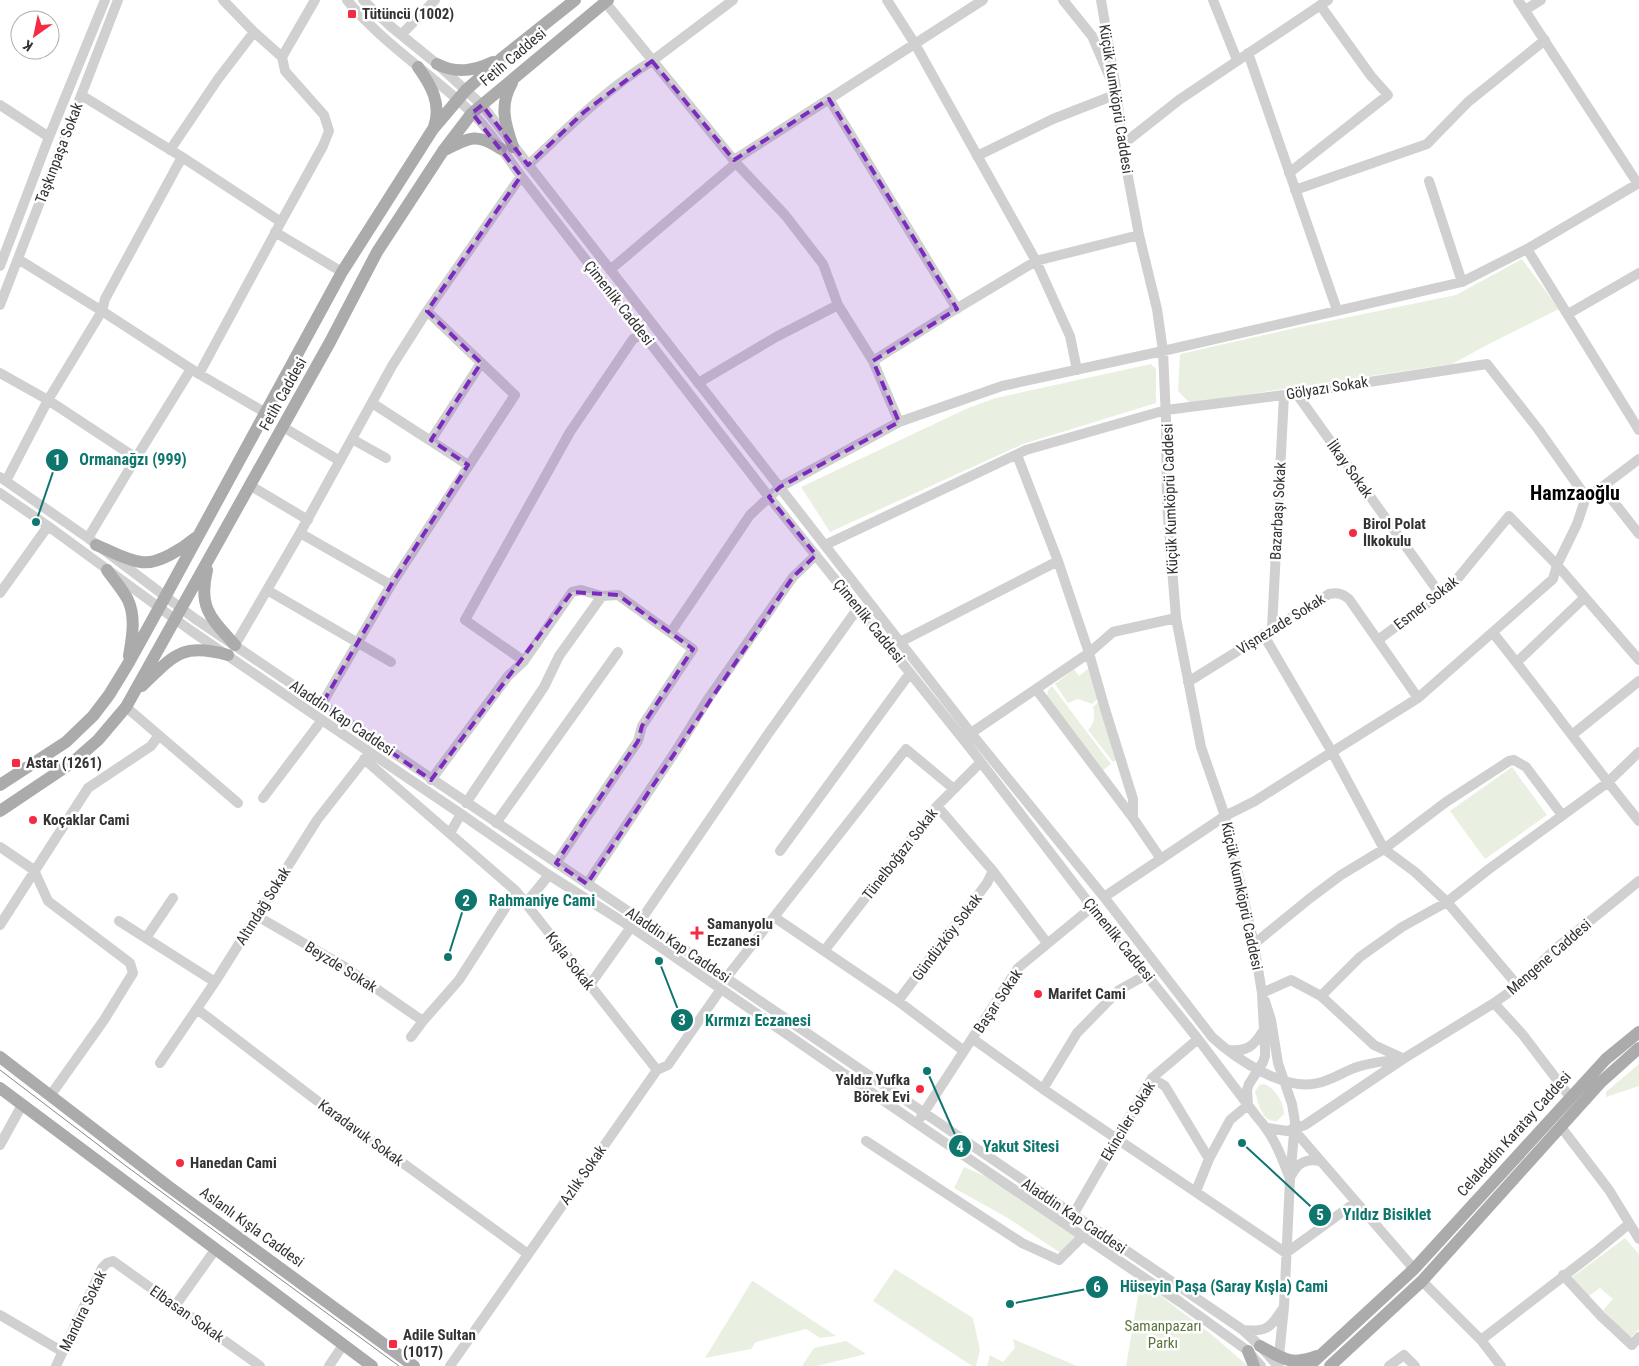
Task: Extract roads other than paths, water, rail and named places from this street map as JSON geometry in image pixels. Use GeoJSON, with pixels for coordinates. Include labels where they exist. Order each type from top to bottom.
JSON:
{"type":"FeatureCollection","features":[{"type":"Feature","properties":{"kind":"main road","name":"Fetih Caddesi"},"geometry":{"type":"LineString","coordinates":[[0,786],[66,742],[93,716],[128,664],[342,272],[434,129],[466,90],[502,58],[575,0]]}},
{"type":"Feature","properties":{"kind":"main road","name":"Fetih Caddesi"},"geometry":{"type":"LineString","coordinates":[[0,811],[73,762],[98,740],[126,707],[251,486],[377,252],[443,151],[477,109],[607,1]]}},
{"type":"Feature","properties":{"kind":"main road"},"geometry":{"type":"LineString","coordinates":[[437,64],[446,69],[464,71],[482,67],[502,58]]}},
{"type":"Feature","properties":{"kind":"main road"},"geometry":{"type":"LineString","coordinates":[[418,67],[428,82],[436,102],[437,120],[434,129]]}},
{"type":"Feature","properties":{"kind":"main road"},"geometry":{"type":"LineString","coordinates":[[443,151],[466,139],[485,139],[507,148],[504,103],[507,91],[513,80],[520,73]]}},
{"type":"Feature","properties":{"kind":"main road"},"geometry":{"type":"LineString","coordinates":[[92,542],[128,559],[144,563],[176,552],[199,535]]}},
{"type":"Feature","properties":{"kind":"main road"},"geometry":{"type":"LineString","coordinates":[[210,557],[203,590],[206,606],[231,650]]}},
{"type":"Feature","properties":{"kind":"main road"},"geometry":{"type":"LineString","coordinates":[[107,570],[128,600],[132,614],[132,638],[128,664]]}},
{"type":"Feature","properties":{"kind":"main road"},"geometry":{"type":"LineString","coordinates":[[133,694],[167,662],[179,654],[192,650],[231,650]]}},
{"type":"Feature","properties":{"kind":"main road","name":"Celaleddin Karatay Caddesi"},"geometry":{"type":"LineString","coordinates":[[1309,1366],[1414,1269],[1606,1059],[1639,1032]]}},
{"type":"Feature","properties":{"kind":"main road","name":"Celaleddin Karatay Caddesi"},"geometry":{"type":"LineString","coordinates":[[1331,1365],[1422,1281],[1601,1082],[1639,1048]]}},
{"type":"Feature","properties":{"kind":"main road","name":"Aslanlı Kışla Caddesi"},"geometry":{"type":"LineString","coordinates":[[0,1057],[168,1186],[414,1366]]}},
{"type":"Feature","properties":{"kind":"main road"},"geometry":{"type":"LineString","coordinates":[[0,1088],[372,1366]]}},
{"type":"Feature","properties":{"kind":"main road"},"geometry":{"type":"LineString","coordinates":[[1254,1348],[1279,1363],[1298,1362],[1324,1353]]}},
{"type":"Feature","properties":{"kind":"main road"},"geometry":{"type":"LineString","coordinates":[[1254,1348],[1254,1366]]}},
{"type":"Feature","properties":{"kind":"street"},"geometry":{"type":"LineString","coordinates":[[0,266],[105,0]]}},
{"type":"Feature","properties":{"kind":"street","name":"Taşkınpaşa Sokak"},"geometry":{"type":"LineString","coordinates":[[0,305],[118,0]]}},
{"type":"Feature","properties":{"kind":"street"},"geometry":{"type":"LineString","coordinates":[[92,542],[136,458],[195,372],[281,222],[323,146],[329,131],[324,115],[285,71],[282,57],[223,0]]}},
{"type":"Feature","properties":{"kind":"street"},"geometry":{"type":"LineString","coordinates":[[282,57],[315,0]]}},
{"type":"Feature","properties":{"kind":"street"},"geometry":{"type":"LineString","coordinates":[[347,0],[373,27],[457,100],[477,109]]}},
{"type":"Feature","properties":{"kind":"street","name":"Çimenlik Caddesi"},"geometry":{"type":"LineString","coordinates":[[363,0],[401,36],[466,90],[477,109],[507,148],[521,176],[643,334],[769,497],[910,672],[1092,907],[1268,1128],[1290,1179]]}},
{"type":"Feature","properties":{"kind":"street"},"geometry":{"type":"LineString","coordinates":[[401,36],[435,0]]}},
{"type":"Feature","properties":{"kind":"street"},"geometry":{"type":"LineString","coordinates":[[528,165],[584,112],[733,0]]}},
{"type":"Feature","properties":{"kind":"street"},"geometry":{"type":"LineString","coordinates":[[887,0],[914,44],[1036,261],[1070,336],[1077,370]]}},
{"type":"Feature","properties":{"kind":"street"},"geometry":{"type":"LineString","coordinates":[[610,270],[735,162],[829,98],[983,0]]}},
{"type":"Feature","properties":{"kind":"street"},"geometry":{"type":"LineString","coordinates":[[977,156],[1053,119],[1117,94],[1092,36],[1063,0]]}},
{"type":"Feature","properties":{"kind":"street","name":"Küçük Kumköprü Caddesi"},"geometry":{"type":"LineString","coordinates":[[1101,0],[1117,94],[1122,145],[1139,235],[1157,309],[1163,351],[1166,410],[1166,504],[1176,618],[1202,747],[1225,816],[1254,944],[1262,993],[1263,1031],[1266,1048],[1265,1056],[1247,1090],[1248,1105]]}},
{"type":"Feature","properties":{"kind":"street"},"geometry":{"type":"LineString","coordinates":[[1213,0],[1237,60]]}},
{"type":"Feature","properties":{"kind":"street"},"geometry":{"type":"LineString","coordinates":[[671,632],[750,515],[769,497],[780,487],[899,422],[1002,386],[1462,282],[1527,249],[1639,184],[1518,0]]}},
{"type":"Feature","properties":{"kind":"street"},"geometry":{"type":"LineString","coordinates":[[1525,10],[1541,0]]}},
{"type":"Feature","properties":{"kind":"street"},"geometry":{"type":"LineString","coordinates":[[607,1],[652,61],[735,162],[785,215],[823,264],[838,305],[873,361],[899,422]]}},
{"type":"Feature","properties":{"kind":"street"},"geometry":{"type":"LineString","coordinates":[[1122,145],[1179,100],[1324,2],[1371,76],[1388,95],[1289,173]]}},
{"type":"Feature","properties":{"kind":"street"},"geometry":{"type":"LineString","coordinates":[[170,150],[218,79],[254,32]]}},
{"type":"Feature","properties":{"kind":"street"},"geometry":{"type":"LineString","coordinates":[[1295,190],[1427,144],[1468,102],[1545,40]]}},
{"type":"Feature","properties":{"kind":"street"},"geometry":{"type":"LineString","coordinates":[[1248,53],[1337,310]]}},
{"type":"Feature","properties":{"kind":"street"},"geometry":{"type":"LineString","coordinates":[[82,95],[182,157],[281,222]]}},
{"type":"Feature","properties":{"kind":"street"},"geometry":{"type":"LineString","coordinates":[[829,98],[957,309]]}},
{"type":"Feature","properties":{"kind":"street"},"geometry":{"type":"LineString","coordinates":[[0,105],[50,137]]}},
{"type":"Feature","properties":{"kind":"street","name":"Çimenlik Caddesi"},"geometry":{"type":"LineString","coordinates":[[507,148],[528,165],[971,733],[1104,897],[1212,1037],[1226,1050],[1258,1070],[1283,1080]]}},
{"type":"Feature","properties":{"kind":"street"},"geometry":{"type":"LineString","coordinates":[[3,479],[102,311],[105,299],[182,157]]}},
{"type":"Feature","properties":{"kind":"street"},"geometry":{"type":"LineString","coordinates":[[231,650],[308,520],[392,366],[427,310],[521,176]]}},
{"type":"Feature","properties":{"kind":"street"},"geometry":{"type":"LineString","coordinates":[[1429,181],[1462,282]]}},
{"type":"Feature","properties":{"kind":"street"},"geometry":{"type":"LineString","coordinates":[[275,232],[342,272]]}},
{"type":"Feature","properties":{"kind":"street"},"geometry":{"type":"LineString","coordinates":[[873,361],[1036,261],[1139,235]]}},
{"type":"Feature","properties":{"kind":"street"},"geometry":{"type":"LineString","coordinates":[[1527,249],[1639,430]]}},
{"type":"Feature","properties":{"kind":"street"},"geometry":{"type":"LineString","coordinates":[[18,259],[195,372],[266,413]]}},
{"type":"Feature","properties":{"kind":"street"},"geometry":{"type":"LineString","coordinates":[[1568,314],[1639,273]]}},
{"type":"Feature","properties":{"kind":"street"},"geometry":{"type":"LineString","coordinates":[[698,383],[776,337],[838,305]]}},
{"type":"Feature","properties":{"kind":"street"},"geometry":{"type":"LineString","coordinates":[[322,704],[391,585],[515,395],[427,310]]}},
{"type":"Feature","properties":{"kind":"street"},"geometry":{"type":"LineString","coordinates":[[524,661],[465,620],[570,432],[633,339],[643,334]]}},
{"type":"Feature","properties":{"kind":"street"},"geometry":{"type":"LineString","coordinates":[[431,440],[481,363]]}},
{"type":"Feature","properties":{"kind":"street","name":"Gölyazı Sokak"},"geometry":{"type":"LineString","coordinates":[[825,545],[1026,450],[1166,410],[1284,395],[1487,364],[1538,429],[1586,497]]}},
{"type":"Feature","properties":{"kind":"street"},"geometry":{"type":"LineString","coordinates":[[0,373],[48,400],[136,458]]}},
{"type":"Feature","properties":{"kind":"street","name":"İlkay Sokak"},"geometry":{"type":"LineString","coordinates":[[1296,393],[1440,594]]}},
{"type":"Feature","properties":{"kind":"street","name":"Bazarbaşı Sokak"},"geometry":{"type":"LineString","coordinates":[[1272,628],[1284,395]]}},
{"type":"Feature","properties":{"kind":"street"},"geometry":{"type":"LineString","coordinates":[[372,403],[468,465]]}},
{"type":"Feature","properties":{"kind":"street"},"geometry":{"type":"LineString","coordinates":[[283,427],[340,461]]}},
{"type":"Feature","properties":{"kind":"street"},"geometry":{"type":"LineString","coordinates":[[352,439],[386,458]]}},
{"type":"Feature","properties":{"kind":"street"},"geometry":{"type":"LineString","coordinates":[[1017,455],[1058,561],[1089,653],[1133,799],[1133,818]]}},
{"type":"Feature","properties":{"kind":"street"},"geometry":{"type":"LineString","coordinates":[[1104,897],[1225,816],[1254,801],[1418,698],[1553,579],[1557,565],[1577,524],[1586,497],[1639,459]]}},
{"type":"Feature","properties":{"kind":"street","name":"Aladdin Kap Caddesi"},"geometry":{"type":"LineString","coordinates":[[3,479],[92,542],[162,602],[231,650],[367,756],[462,814],[549,875],[631,927],[1180,1302],[1254,1348]]}},
{"type":"Feature","properties":{"kind":"street"},"geometry":{"type":"LineString","coordinates":[[251,486],[308,520]]}},
{"type":"Feature","properties":{"kind":"street"},"geometry":{"type":"LineString","coordinates":[[1602,487],[1639,534]]}},
{"type":"Feature","properties":{"kind":"street","name":"Aladdin Kap Caddesi"},"geometry":{"type":"LineString","coordinates":[[0,493],[107,570],[162,602]]}},
{"type":"Feature","properties":{"kind":"street","name":"Esmer Sokak"},"geometry":{"type":"LineString","coordinates":[[1378,640],[1440,594],[1458,578],[1509,516],[1557,565]]}},
{"type":"Feature","properties":{"kind":"street"},"geometry":{"type":"LineString","coordinates":[[0,593],[48,526]]}},
{"type":"Feature","properties":{"kind":"street"},"geometry":{"type":"LineString","coordinates":[[300,534],[391,585]]}},
{"type":"Feature","properties":{"kind":"street"},"geometry":{"type":"LineString","coordinates":[[587,884],[708,699],[793,577],[816,555]]}},
{"type":"Feature","properties":{"kind":"street"},"geometry":{"type":"LineString","coordinates":[[900,642],[1058,561]]}},
{"type":"Feature","properties":{"kind":"street"},"geometry":{"type":"LineString","coordinates":[[1557,565],[1639,660]]}},
{"type":"Feature","properties":{"kind":"street"},"geometry":{"type":"LineString","coordinates":[[267,590],[391,662]]}},
{"type":"Feature","properties":{"kind":"street"},"geometry":{"type":"LineString","coordinates":[[431,780],[508,676],[524,661],[572,592],[582,590],[602,596],[618,594],[693,649],[642,726],[638,741],[556,863]]}},
{"type":"Feature","properties":{"kind":"street","name":"Vişnezade Sokak"},"geometry":{"type":"LineString","coordinates":[[1188,682],[1272,628],[1329,594],[1336,592],[1344,594],[1350,599],[1418,698]]}},
{"type":"Feature","properties":{"kind":"street"},"geometry":{"type":"LineString","coordinates":[[466,803],[544,687],[559,656],[602,596]]}},
{"type":"Feature","properties":{"kind":"street"},"geometry":{"type":"LineString","coordinates":[[1517,662],[1584,598]]}},
{"type":"Feature","properties":{"kind":"street"},"geometry":{"type":"LineString","coordinates":[[642,920],[768,734],[858,608]]}},
{"type":"Feature","properties":{"kind":"street"},"geometry":{"type":"LineString","coordinates":[[971,733],[1089,653],[1113,632],[1176,618]]}},
{"type":"Feature","properties":{"kind":"street"},"geometry":{"type":"LineString","coordinates":[[1493,633],[1639,821]]}},
{"type":"Feature","properties":{"kind":"street"},"geometry":{"type":"LineString","coordinates":[[1263,634],[1332,752],[1384,849],[1415,872],[1447,902],[1518,986]]}},
{"type":"Feature","properties":{"kind":"street","name":"Aladdin Kap Caddesi"},"geometry":{"type":"LineString","coordinates":[[231,650],[322,704],[431,780],[642,920],[1242,1330],[1254,1348],[1261,1366]]}},
{"type":"Feature","properties":{"kind":"street"},"geometry":{"type":"LineString","coordinates":[[496,823],[618,652]]}},
{"type":"Feature","properties":{"kind":"street"},"geometry":{"type":"LineString","coordinates":[[780,851],[910,672]]}},
{"type":"Feature","properties":{"kind":"street"},"geometry":{"type":"LineString","coordinates":[[1572,735],[1639,680]]}},
{"type":"Feature","properties":{"kind":"street"},"geometry":{"type":"LineString","coordinates":[[1036,689],[1133,818],[1161,859]]}},
{"type":"Feature","properties":{"kind":"street"},"geometry":{"type":"LineString","coordinates":[[126,707],[238,802]]}},
{"type":"Feature","properties":{"kind":"street"},"geometry":{"type":"LineString","coordinates":[[263,798],[322,720]]}},
{"type":"Feature","properties":{"kind":"street"},"geometry":{"type":"LineString","coordinates":[[0,925],[88,788],[151,746],[160,735]]}},
{"type":"Feature","properties":{"kind":"street"},"geometry":{"type":"LineString","coordinates":[[726,978],[906,749],[954,789]]}},
{"type":"Feature","properties":{"kind":"street"},"geometry":{"type":"LineString","coordinates":[[1320,996],[1360,957],[1402,927],[1447,902],[1608,782],[1639,752]]}},
{"type":"Feature","properties":{"kind":"street","name":"Kışla Sokak"},"geometry":{"type":"LineString","coordinates":[[367,756],[450,834],[516,891],[657,1070]]}},
{"type":"Feature","properties":{"kind":"street","name":"Altındağ Sokak"},"geometry":{"type":"LineString","coordinates":[[160,1063],[215,982],[317,820],[367,756]]}},
{"type":"Feature","properties":{"kind":"street"},"geometry":{"type":"LineString","coordinates":[[1254,944],[1341,875],[1384,849],[1446,802],[1509,761],[1514,760],[1526,767],[1562,816]]}},
{"type":"Feature","properties":{"kind":"street","name":"Tünelboğazı Sokak"},"geometry":{"type":"LineString","coordinates":[[824,951],[937,806],[981,762]]}},
{"type":"Feature","properties":{"kind":"street"},"geometry":{"type":"LineString","coordinates":[[937,806],[993,871],[1047,943]]}},
{"type":"Feature","properties":{"kind":"street"},"geometry":{"type":"LineString","coordinates":[[450,834],[462,814]]}},
{"type":"Feature","properties":{"kind":"street"},"geometry":{"type":"LineString","coordinates":[[0,847],[34,870],[48,901],[130,963],[133,973],[104,1020],[50,1096]]}},
{"type":"Feature","properties":{"kind":"street","name":"Gündüzköy Sokak"},"geometry":{"type":"LineString","coordinates":[[898,1001],[987,883],[993,871]]}},
{"type":"Feature","properties":{"kind":"street"},"geometry":{"type":"LineString","coordinates":[[526,903],[549,875]]}},
{"type":"Feature","properties":{"kind":"street","name":"Mengene Caddesi"},"geometry":{"type":"LineString","coordinates":[[1294,1130],[1316,1119],[1403,1059],[1518,986],[1554,950],[1639,881]]}},
{"type":"Feature","properties":{"kind":"street"},"geometry":{"type":"LineString","coordinates":[[412,1037],[459,980],[516,891]]}},
{"type":"Feature","properties":{"kind":"street"},"geometry":{"type":"LineString","coordinates":[[146,938],[173,898]]}},
{"type":"Feature","properties":{"kind":"street","name":"Başar Sokak"},"geometry":{"type":"LineString","coordinates":[[916,1123],[924,1114],[1018,968],[1092,907]]}},
{"type":"Feature","properties":{"kind":"street","name":"Beyzde Sokak"},"geometry":{"type":"LineString","coordinates":[[257,916],[345,967],[423,1022]]}},
{"type":"Feature","properties":{"kind":"street"},"geometry":{"type":"LineString","coordinates":[[774,917],[898,1001],[964,1051]]}},
{"type":"Feature","properties":{"kind":"street"},"geometry":{"type":"LineString","coordinates":[[120,921],[215,982]]}},
{"type":"Feature","properties":{"kind":"street"},"geometry":{"type":"LineString","coordinates":[[589,986],[631,927]]}},
{"type":"Feature","properties":{"kind":"street"},"geometry":{"type":"LineString","coordinates":[[1043,1089],[1077,1033],[1119,990],[1146,975]]}},
{"type":"Feature","properties":{"kind":"street"},"geometry":{"type":"LineString","coordinates":[[1262,993],[1291,980],[1320,996],[1368,1040],[1383,1050],[1403,1059]]}},
{"type":"Feature","properties":{"kind":"street","name":"Azlık Sokak"},"geometry":{"type":"LineString","coordinates":[[450,1366],[657,1070],[668,1065],[721,989]]}},
{"type":"Feature","properties":{"kind":"street","name":"Küçük Kumköprü Caddesi"},"geometry":{"type":"LineString","coordinates":[[1262,993],[1271,1020],[1278,1063],[1294,1113],[1284,1307],[1279,1363]]}},
{"type":"Feature","properties":{"kind":"street"},"geometry":{"type":"LineString","coordinates":[[1494,1003],[1523,1035],[1570,1097]]}},
{"type":"Feature","properties":{"kind":"street","name":"Karadavuk Sokak"},"geometry":{"type":"LineString","coordinates":[[197,1009],[324,1106],[528,1254]]}},
{"type":"Feature","properties":{"kind":"street"},"geometry":{"type":"LineString","coordinates":[[1226,1050],[1237,1051],[1250,1047],[1257,1042],[1263,1031]]}},
{"type":"Feature","properties":{"kind":"street"},"geometry":{"type":"LineString","coordinates":[[973,1039],[1043,1089],[1286,1253],[1356,1202]]}},
{"type":"Feature","properties":{"kind":"street","name":"Ekinciler Sokak"},"geometry":{"type":"LineString","coordinates":[[1073,1215],[1152,1078],[1198,1039]]}},
{"type":"Feature","properties":{"kind":"street","name":"Mengene Caddesi"},"geometry":{"type":"LineString","coordinates":[[1283,1080],[1318,1084],[1367,1064],[1403,1059]]}},
{"type":"Feature","properties":{"kind":"street"},"geometry":{"type":"LineString","coordinates":[[1152,1078],[1164,1086],[1209,1159]]}},
{"type":"Feature","properties":{"kind":"street"},"geometry":{"type":"LineString","coordinates":[[0,1145],[22,1105]]}},
{"type":"Feature","properties":{"kind":"street"},"geometry":{"type":"LineString","coordinates":[[1196,1191],[1209,1159],[1230,1120],[1248,1105]]}},
{"type":"Feature","properties":{"kind":"street"},"geometry":{"type":"LineString","coordinates":[[1561,1127],[1609,1190],[1638,1236]]}},
{"type":"Feature","properties":{"kind":"street"},"geometry":{"type":"LineString","coordinates":[[1268,1128],[1278,1131],[1294,1130],[1414,1269]]}},
{"type":"Feature","properties":{"kind":"street"},"geometry":{"type":"LineString","coordinates":[[866,1141],[1022,1243],[1059,1260],[1083,1236]]}},
{"type":"Feature","properties":{"kind":"street"},"geometry":{"type":"LineString","coordinates":[[1290,1179],[1294,1170],[1301,1163],[1310,1160],[1320,1161]]}},
{"type":"Feature","properties":{"kind":"street"},"geometry":{"type":"LineString","coordinates":[[1481,1340],[1629,1224]]}},
{"type":"Feature","properties":{"kind":"street"},"geometry":{"type":"LineString","coordinates":[[175,1306],[215,1250]]}},
{"type":"Feature","properties":{"kind":"street","name":"Elbasan Sokak"},"geometry":{"type":"LineString","coordinates":[[113,1261],[260,1366]]}},
{"type":"Feature","properties":{"kind":"street","name":"Mandıra Sokak"},"geometry":{"type":"LineString","coordinates":[[56,1366],[102,1268],[107,1263],[113,1261]]}},
{"type":"Feature","properties":{"kind":"street"},"geometry":{"type":"LineString","coordinates":[[1563,1275],[1601,1316],[1632,1345],[1639,1337]]}},
{"type":"Feature","properties":{"kind":"street"},"geometry":{"type":"LineString","coordinates":[[1422,1281],[1481,1340],[1501,1366]]}},
{"type":"Feature","properties":{"kind":"street"},"geometry":{"type":"LineString","coordinates":[[1242,1330],[1259,1331],[1268,1327],[1284,1307]]}},
{"type":"Feature","properties":{"kind":"street"},"geometry":{"type":"LineString","coordinates":[[0,1314],[63,1352]]}},
{"type":"Feature","properties":{"kind":"street"},"geometry":{"type":"LineString","coordinates":[[329,1366],[343,1345]]}},
{"type":"Feature","properties":{"kind":"street"},"geometry":{"type":"LineString","coordinates":[[1389,1366],[1404,1355],[1415,1366]]}},
{"type":"Feature","properties":{"kind":"tram line"},"geometry":{"type":"LineString","coordinates":[[0,1070],[126,1166],[399,1366]]}},
{"type":"Feature","properties":{"kind":"place","name":"Tütüncü (1002)"},"geometry":{"type":"Point","coordinates":[352,14]}},
{"type":"Feature","properties":{"kind":"place","name":"Ormanağzı (999)"},"geometry":{"type":"Point","coordinates":[36,522]}},
{"type":"Feature","properties":{"kind":"place","name":"Birol Polat İlkokulu"},"geometry":{"type":"Point","coordinates":[1353,533]}},
{"type":"Feature","properties":{"kind":"place","name":"Astar (1261)"},"geometry":{"type":"Point","coordinates":[16,763]}},
{"type":"Feature","properties":{"kind":"place","name":"Koçaklar Cami"},"geometry":{"type":"Point","coordinates":[33,820]}},
{"type":"Feature","properties":{"kind":"place","name":"Samanyolu Eczanesi"},"geometry":{"type":"Point","coordinates":[697,933]}},
{"type":"Feature","properties":{"kind":"place","name":"Rahmaniye Cami"},"geometry":{"type":"Point","coordinates":[448,957]}},
{"type":"Feature","properties":{"kind":"place","name":"Kırmızı Eczanesi"},"geometry":{"type":"Point","coordinates":[659,961]}},
{"type":"Feature","properties":{"kind":"place","name":"Marifet Cami"},"geometry":{"type":"Point","coordinates":[1038,994]}},
{"type":"Feature","properties":{"kind":"place","name":"Yakut Sitesi"},"geometry":{"type":"Point","coordinates":[927,1071]}},
{"type":"Feature","properties":{"kind":"place","name":"Yaldız Yufka Börek Evi"},"geometry":{"type":"Point","coordinates":[920,1089]}},
{"type":"Feature","properties":{"kind":"place","name":"Yıldız Bisiklet"},"geometry":{"type":"Point","coordinates":[1242,1143]}},
{"type":"Feature","properties":{"kind":"place","name":"Hanedan Cami"},"geometry":{"type":"Point","coordinates":[180,1163]}},
{"type":"Feature","properties":{"kind":"place","name":"Hüseyin Paşa (Saray Kışla) Cami"},"geometry":{"type":"Point","coordinates":[1010,1304]}},
{"type":"Feature","properties":{"kind":"place","name":"Adile Sultan (1017)"},"geometry":{"type":"Point","coordinates":[393,1344]}},
{"type":"Feature","properties":{"kind":"district","name":"Hamzaoğlu"},"geometry":{"type":"Point","coordinates":[1575,493]}},
{"type":"Feature","properties":{"kind":"park label","name":"Samanpazarı Parkı"},"geometry":{"type":"Point","coordinates":[1163,1334]}}]}
